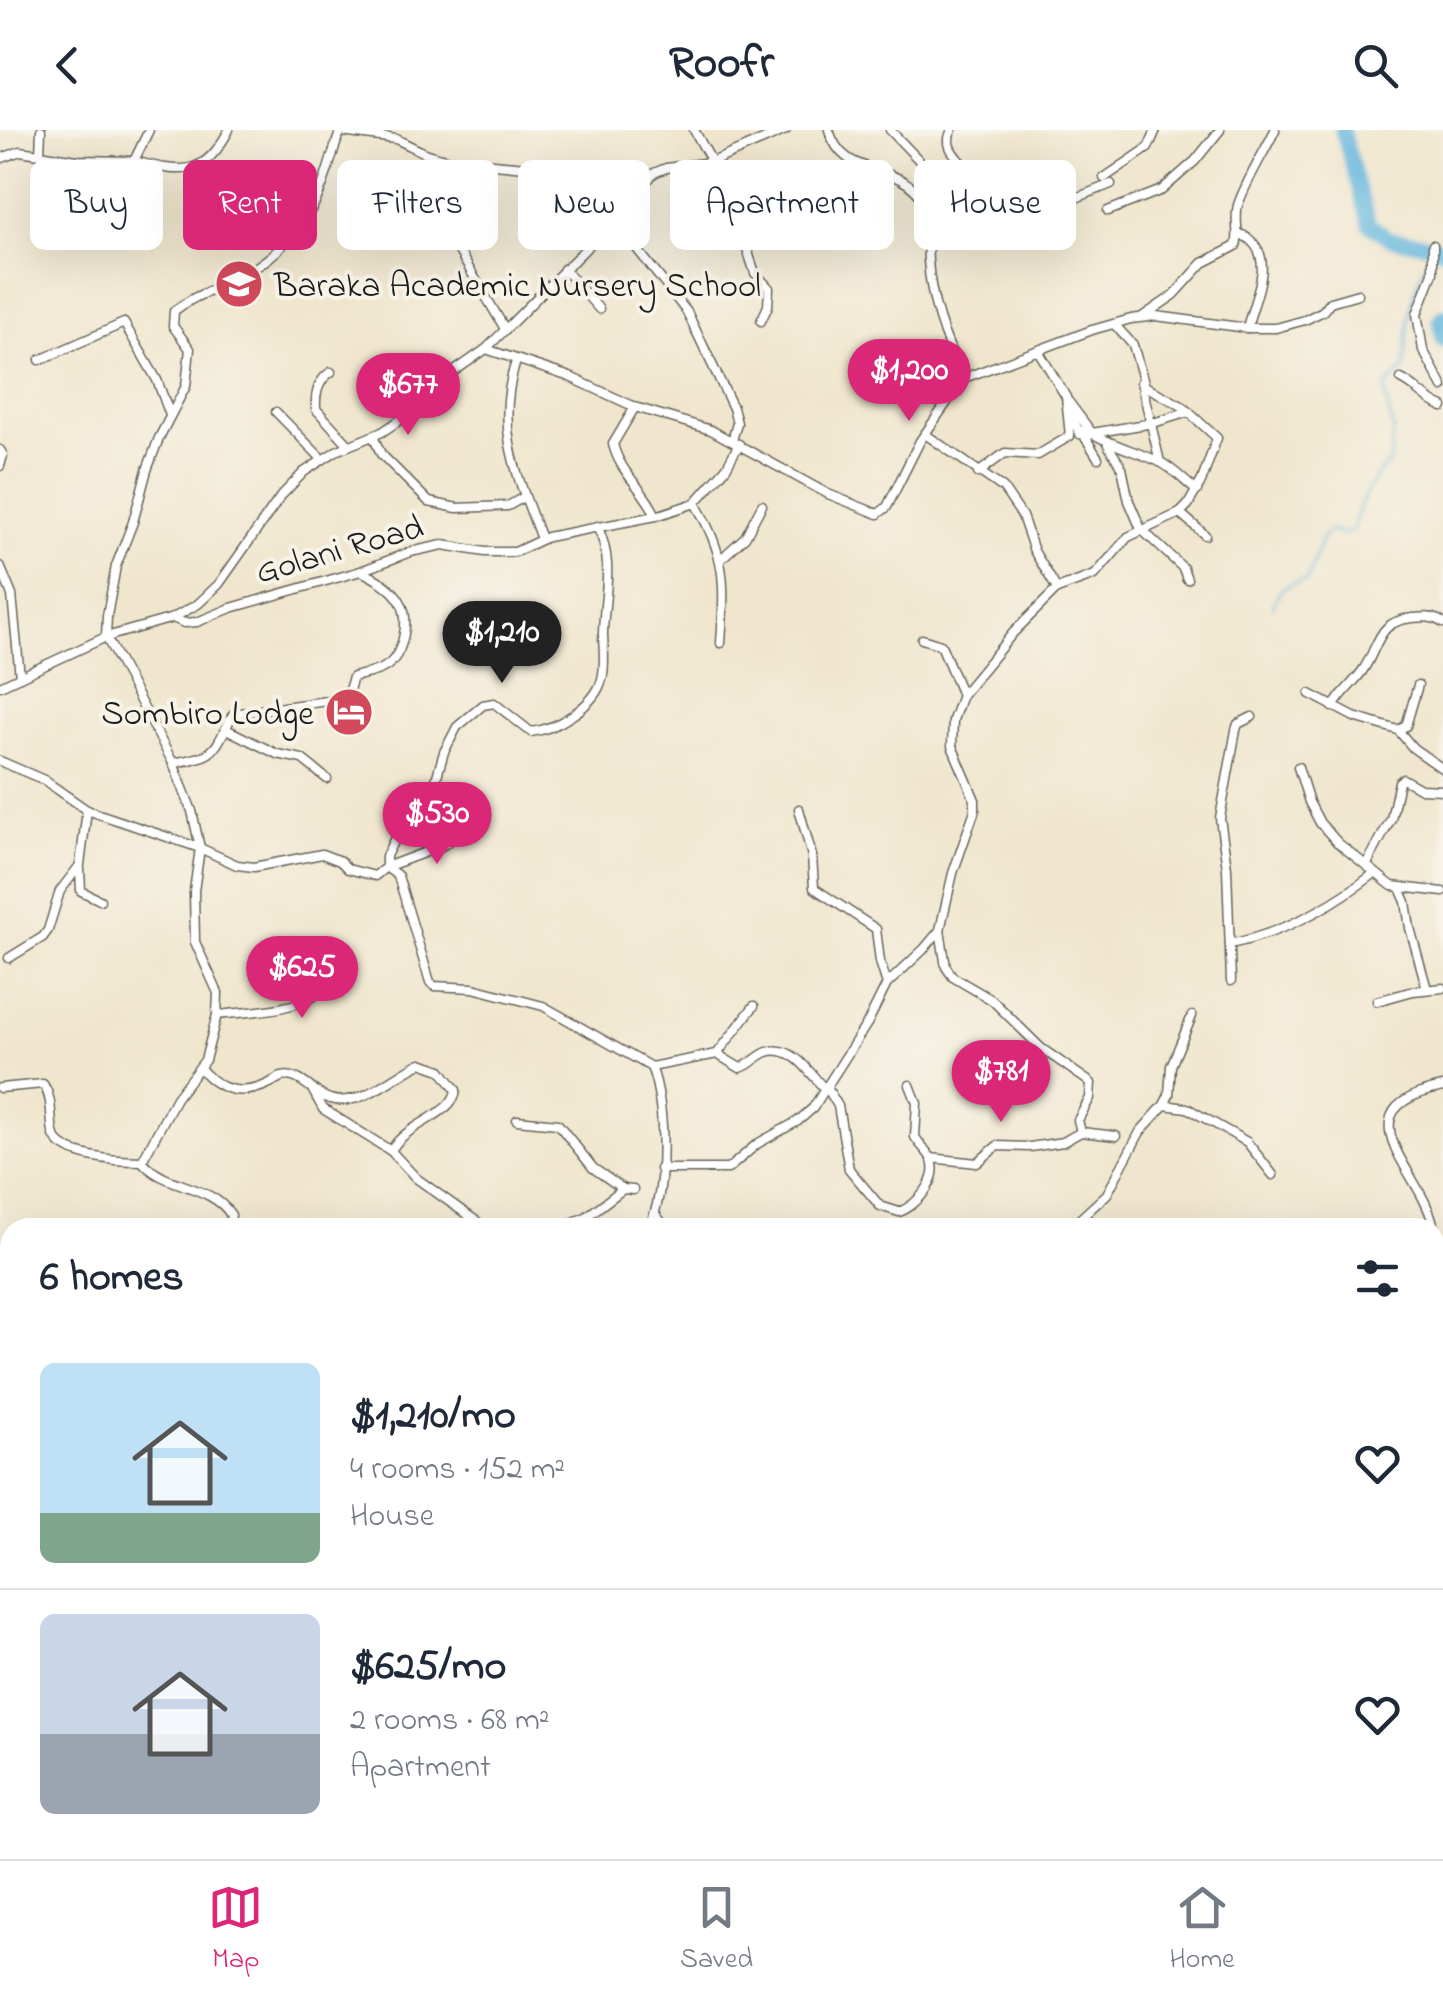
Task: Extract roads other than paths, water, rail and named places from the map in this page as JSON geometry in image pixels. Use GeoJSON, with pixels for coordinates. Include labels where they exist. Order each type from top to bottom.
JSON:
{"type":"FeatureCollection","features":[{"type":"Feature","properties":{"kind":"street"},"geometry":{"type":"LineString","coordinates":[[40,154],[41,130]]}},
{"type":"Feature","properties":{"kind":"street"},"geometry":{"type":"LineString","coordinates":[[135,160],[150,130]]}},
{"type":"Feature","properties":{"kind":"street"},"geometry":{"type":"LineString","coordinates":[[163,167],[188,171],[202,164],[228,130]]}},
{"type":"Feature","properties":{"kind":"street"},"geometry":{"type":"LineString","coordinates":[[694,130],[711,160]]}},
{"type":"Feature","properties":{"kind":"street","name":"Golani Road"},"geometry":{"type":"LineString","coordinates":[[717,160],[786,130]]}},
{"type":"Feature","properties":{"kind":"street"},"geometry":{"type":"LineString","coordinates":[[829,130],[835,144],[858,166],[904,178],[926,204],[928,264],[939,320],[964,378]]}},
{"type":"Feature","properties":{"kind":"street"},"geometry":{"type":"LineString","coordinates":[[890,130],[919,160]]}},
{"type":"Feature","properties":{"kind":"street"},"geometry":{"type":"LineString","coordinates":[[952,130],[948,144],[959,160]]}},
{"type":"Feature","properties":{"kind":"street"},"geometry":{"type":"LineString","coordinates":[[1076,197],[1108,181],[1148,148],[1156,130]]}},
{"type":"Feature","properties":{"kind":"street"},"geometry":{"type":"LineString","coordinates":[[1108,210],[1162,190],[1195,161],[1220,130]]}},
{"type":"Feature","properties":{"kind":"street"},"geometry":{"type":"LineString","coordinates":[[1142,317],[1174,295],[1203,263],[1232,250],[1239,240],[1239,202],[1274,130]]}},
{"type":"Feature","properties":{"kind":"street"},"geometry":{"type":"LineString","coordinates":[[142,1160],[176,1098],[208,1054],[218,1015],[218,993],[195,942],[200,848],[192,811],[173,763],[106,637],[116,566],[159,438],[186,386],[190,356],[187,342],[173,326],[174,311],[190,298],[255,268],[296,229],[321,191],[331,150],[341,131],[387,136],[449,160],[518,166]]}},
{"type":"Feature","properties":{"kind":"street"},"geometry":{"type":"LineString","coordinates":[[0,160],[20,152],[77,160]]}},
{"type":"Feature","properties":{"kind":"street"},"geometry":{"type":"LineString","coordinates":[[1238,233],[1252,241],[1263,266],[1247,328]]}},
{"type":"Feature","properties":{"kind":"street"},"geometry":{"type":"LineString","coordinates":[[1433,245],[1433,273],[1418,314],[1423,350],[1443,387]]}},
{"type":"Feature","properties":{"kind":"street"},"geometry":{"type":"LineString","coordinates":[[458,250],[504,329]]}},
{"type":"Feature","properties":{"kind":"street","name":"Golani Road"},"geometry":{"type":"LineString","coordinates":[[0,686],[106,637],[173,618],[198,604],[218,584],[282,496],[322,459],[400,420],[429,389],[486,349],[583,250]]}},
{"type":"Feature","properties":{"kind":"street"},"geometry":{"type":"LineString","coordinates":[[638,250],[687,312],[733,408],[735,443],[726,468],[695,503],[722,558],[722,643]]}},
{"type":"Feature","properties":{"kind":"street"},"geometry":{"type":"LineString","coordinates":[[748,250],[755,273],[769,288],[768,306],[761,320]]}},
{"type":"Feature","properties":{"kind":"street"},"geometry":{"type":"LineString","coordinates":[[564,269],[600,309]]}},
{"type":"Feature","properties":{"kind":"street"},"geometry":{"type":"LineString","coordinates":[[486,349],[570,377],[636,408],[711,430],[828,494],[878,514],[887,507],[924,434],[964,378],[1142,317],[1171,317],[1247,328],[1298,323],[1323,311],[1335,300],[1358,294]]}},
{"type":"Feature","properties":{"kind":"street"},"geometry":{"type":"LineString","coordinates":[[40,360],[124,324],[157,380],[170,415]]}},
{"type":"Feature","properties":{"kind":"street"},"geometry":{"type":"LineString","coordinates":[[1114,324],[1134,345],[1141,393],[1153,423],[1160,462]]}},
{"type":"Feature","properties":{"kind":"street"},"geometry":{"type":"LineString","coordinates":[[1039,352],[1098,458]]}},
{"type":"Feature","properties":{"kind":"street"},"geometry":{"type":"LineString","coordinates":[[516,361],[511,374],[508,443],[541,539]]}},
{"type":"Feature","properties":{"kind":"street"},"geometry":{"type":"LineString","coordinates":[[331,372],[324,376],[316,391],[316,409],[350,445]]}},
{"type":"Feature","properties":{"kind":"street"},"geometry":{"type":"LineString","coordinates":[[1402,379],[1428,401],[1443,407]]}},
{"type":"Feature","properties":{"kind":"street"},"geometry":{"type":"LineString","coordinates":[[1081,1132],[1078,1120],[1090,1098],[1091,1083],[1041,1048],[992,1000],[953,977],[946,967],[940,930],[976,800],[952,746],[953,720],[962,696],[1013,632],[1057,590],[1095,575],[1123,542],[1180,513],[1197,491],[1216,438],[1176,402],[1141,382]]}},
{"type":"Feature","properties":{"kind":"street"},"geometry":{"type":"LineString","coordinates":[[978,473],[1005,453],[1038,455],[1065,441],[1070,436],[1066,397]]}},
{"type":"Feature","properties":{"kind":"street"},"geometry":{"type":"LineString","coordinates":[[636,408],[613,444],[624,471],[656,516]]}},
{"type":"Feature","properties":{"kind":"street"},"geometry":{"type":"LineString","coordinates":[[1069,410],[1086,434],[1160,462],[1197,491]]}},
{"type":"Feature","properties":{"kind":"street"},"geometry":{"type":"LineString","coordinates":[[276,412],[322,459]]}},
{"type":"Feature","properties":{"kind":"street"},"geometry":{"type":"LineString","coordinates":[[1086,434],[1153,423],[1189,412]]}},
{"type":"Feature","properties":{"kind":"street"},"geometry":{"type":"LineString","coordinates":[[924,434],[1003,488],[1057,590]]}},
{"type":"Feature","properties":{"kind":"street"},"geometry":{"type":"LineString","coordinates":[[373,436],[381,454],[429,502],[457,508],[508,506],[524,498]]}},
{"type":"Feature","properties":{"kind":"street"},"geometry":{"type":"LineString","coordinates":[[1105,442],[1127,480],[1128,501],[1141,530],[1183,568],[1187,579]]}},
{"type":"Feature","properties":{"kind":"street"},"geometry":{"type":"LineString","coordinates":[[0,450],[0,466]]}},
{"type":"Feature","properties":{"kind":"street","name":"Golani Road"},"geometry":{"type":"LineString","coordinates":[[173,618],[197,622],[231,608],[361,571],[396,556],[441,546],[507,553],[541,539],[656,516],[695,503]]}},
{"type":"Feature","properties":{"kind":"street"},"geometry":{"type":"LineString","coordinates":[[722,558],[745,537],[762,505]]}},
{"type":"Feature","properties":{"kind":"street"},"geometry":{"type":"LineString","coordinates":[[1180,513],[1205,536]]}},
{"type":"Feature","properties":{"kind":"street"},"geometry":{"type":"LineString","coordinates":[[386,867],[386,856],[402,824],[433,790],[444,752],[457,727],[472,712],[494,702],[531,732],[548,730],[586,702],[602,680],[608,571],[604,540],[596,526]]}},
{"type":"Feature","properties":{"kind":"street"},"geometry":{"type":"LineString","coordinates":[[0,566],[12,595],[20,678]]}},
{"type":"Feature","properties":{"kind":"street"},"geometry":{"type":"LineString","coordinates":[[173,763],[207,757],[232,714],[341,700],[353,677],[388,666],[396,658],[401,648],[404,615],[401,602],[361,571]]}},
{"type":"Feature","properties":{"kind":"street"},"geometry":{"type":"LineString","coordinates":[[1333,707],[1371,658],[1384,628],[1396,621],[1434,617],[1443,609]]}},
{"type":"Feature","properties":{"kind":"street"},"geometry":{"type":"LineString","coordinates":[[1434,617],[1443,623]]}},
{"type":"Feature","properties":{"kind":"street"},"geometry":{"type":"LineString","coordinates":[[922,638],[940,645],[962,696]]}},
{"type":"Feature","properties":{"kind":"street"},"geometry":{"type":"LineString","coordinates":[[1398,730],[1406,726],[1418,685]]}},
{"type":"Feature","properties":{"kind":"street"},"geometry":{"type":"LineString","coordinates":[[1310,694],[1333,707],[1398,730],[1413,748],[1443,769]]}},
{"type":"Feature","properties":{"kind":"street"},"geometry":{"type":"LineString","coordinates":[[1231,981],[1227,868],[1220,812],[1238,724],[1252,717]]}},
{"type":"Feature","properties":{"kind":"street"},"geometry":{"type":"LineString","coordinates":[[226,729],[277,754],[302,759],[327,778]]}},
{"type":"Feature","properties":{"kind":"street"},"geometry":{"type":"LineString","coordinates":[[0,761],[44,780],[87,810],[200,848],[237,865],[254,867],[322,854],[363,875],[375,876],[386,867],[442,846],[471,826]]}},
{"type":"Feature","properties":{"kind":"street"},"geometry":{"type":"LineString","coordinates":[[1298,768],[1320,823],[1338,843],[1384,882],[1400,888],[1443,892]]}},
{"type":"Feature","properties":{"kind":"street"},"geometry":{"type":"LineString","coordinates":[[1367,864],[1391,818],[1399,782],[1403,779],[1421,788],[1443,790]]}},
{"type":"Feature","properties":{"kind":"street"},"geometry":{"type":"LineString","coordinates":[[799,808],[812,856],[814,888],[876,930],[887,984]]}},
{"type":"Feature","properties":{"kind":"street"},"geometry":{"type":"LineString","coordinates":[[87,810],[81,891],[100,900]]}},
{"type":"Feature","properties":{"kind":"street"},"geometry":{"type":"LineString","coordinates":[[9,958],[43,937],[60,891],[80,864]]}},
{"type":"Feature","properties":{"kind":"street"},"geometry":{"type":"LineString","coordinates":[[386,867],[398,876],[434,986],[473,988],[543,1006],[651,1068],[659,1085],[656,1216]]}},
{"type":"Feature","properties":{"kind":"street"},"geometry":{"type":"LineString","coordinates":[[1230,944],[1299,922],[1375,873]]}},
{"type":"Feature","properties":{"kind":"street"},"geometry":{"type":"LineString","coordinates":[[1400,888],[1427,989]]}},
{"type":"Feature","properties":{"kind":"street"},"geometry":{"type":"LineString","coordinates":[[660,1169],[728,1169],[757,1144],[798,1121],[813,1108],[868,1022],[887,984],[940,930]]}},
{"type":"Feature","properties":{"kind":"street"},"geometry":{"type":"LineString","coordinates":[[218,1015],[270,1010],[310,999],[321,986],[320,959]]}},
{"type":"Feature","properties":{"kind":"street"},"geometry":{"type":"LineString","coordinates":[[1377,1001],[1443,988]]}},
{"type":"Feature","properties":{"kind":"street"},"geometry":{"type":"LineString","coordinates":[[651,1068],[717,1054],[754,1006]]}},
{"type":"Feature","properties":{"kind":"street"},"geometry":{"type":"LineString","coordinates":[[1081,1218],[1107,1194],[1140,1132],[1164,1105],[1169,1095],[1170,1066],[1192,1016]]}},
{"type":"Feature","properties":{"kind":"street"},"geometry":{"type":"LineString","coordinates":[[717,1054],[740,1068],[766,1053],[792,1055],[838,1106],[849,1169],[885,1210],[899,1212],[920,1198],[931,1181],[931,1158],[915,1137],[917,1103],[910,1085]]}},
{"type":"Feature","properties":{"kind":"street"},"geometry":{"type":"LineString","coordinates":[[200,1068],[213,1084],[226,1090],[254,1089],[286,1076],[330,1099],[342,1100],[362,1097],[421,1063],[440,1070],[456,1090],[456,1097],[403,1134],[392,1152]]}},
{"type":"Feature","properties":{"kind":"street"},"geometry":{"type":"LineString","coordinates":[[0,1088],[43,1084],[48,1093],[54,1138],[62,1147],[104,1158],[142,1160],[162,1176],[219,1201],[229,1210],[230,1218]]}},
{"type":"Feature","properties":{"kind":"street"},"geometry":{"type":"LineString","coordinates":[[1431,1218],[1389,1138],[1388,1126],[1394,1113],[1408,1100],[1443,1088]]}},
{"type":"Feature","properties":{"kind":"street"},"geometry":{"type":"LineString","coordinates":[[312,1089],[323,1109],[392,1152],[416,1178],[472,1218]]}},
{"type":"Feature","properties":{"kind":"street"},"geometry":{"type":"LineString","coordinates":[[1164,1105],[1186,1108],[1247,1142],[1273,1174]]}},
{"type":"Feature","properties":{"kind":"street"},"geometry":{"type":"LineString","coordinates":[[516,1120],[558,1124],[593,1168],[628,1190],[581,1218]]}},
{"type":"Feature","properties":{"kind":"street"},"geometry":{"type":"LineString","coordinates":[[931,1158],[977,1163],[997,1146],[1030,1148],[1063,1142],[1081,1132],[1116,1136]]}},
{"type":"Feature","properties":{"kind":"waterway"},"geometry":{"type":"LineString","coordinates":[[1342,130],[1369,224],[1390,239],[1443,250]]}},
{"type":"Feature","properties":{"kind":"waterway"},"geometry":{"type":"LineString","coordinates":[[1273,607],[1285,588],[1307,580],[1322,538],[1331,530],[1344,535],[1353,530],[1366,493],[1390,462],[1393,429],[1386,387],[1405,368],[1413,298],[1429,260]]}},
{"type":"Feature","properties":{"kind":"waterway"},"geometry":{"type":"LineString","coordinates":[[1443,316],[1443,340]]}},
{"type":"Feature","properties":{"kind":"place","name":"Baraka Academic Nursery School"},"geometry":{"type":"Point","coordinates":[239,284]}},
{"type":"Feature","properties":{"kind":"place","name":"Sombiro Lodge"},"geometry":{"type":"Point","coordinates":[349,712]}}]}
